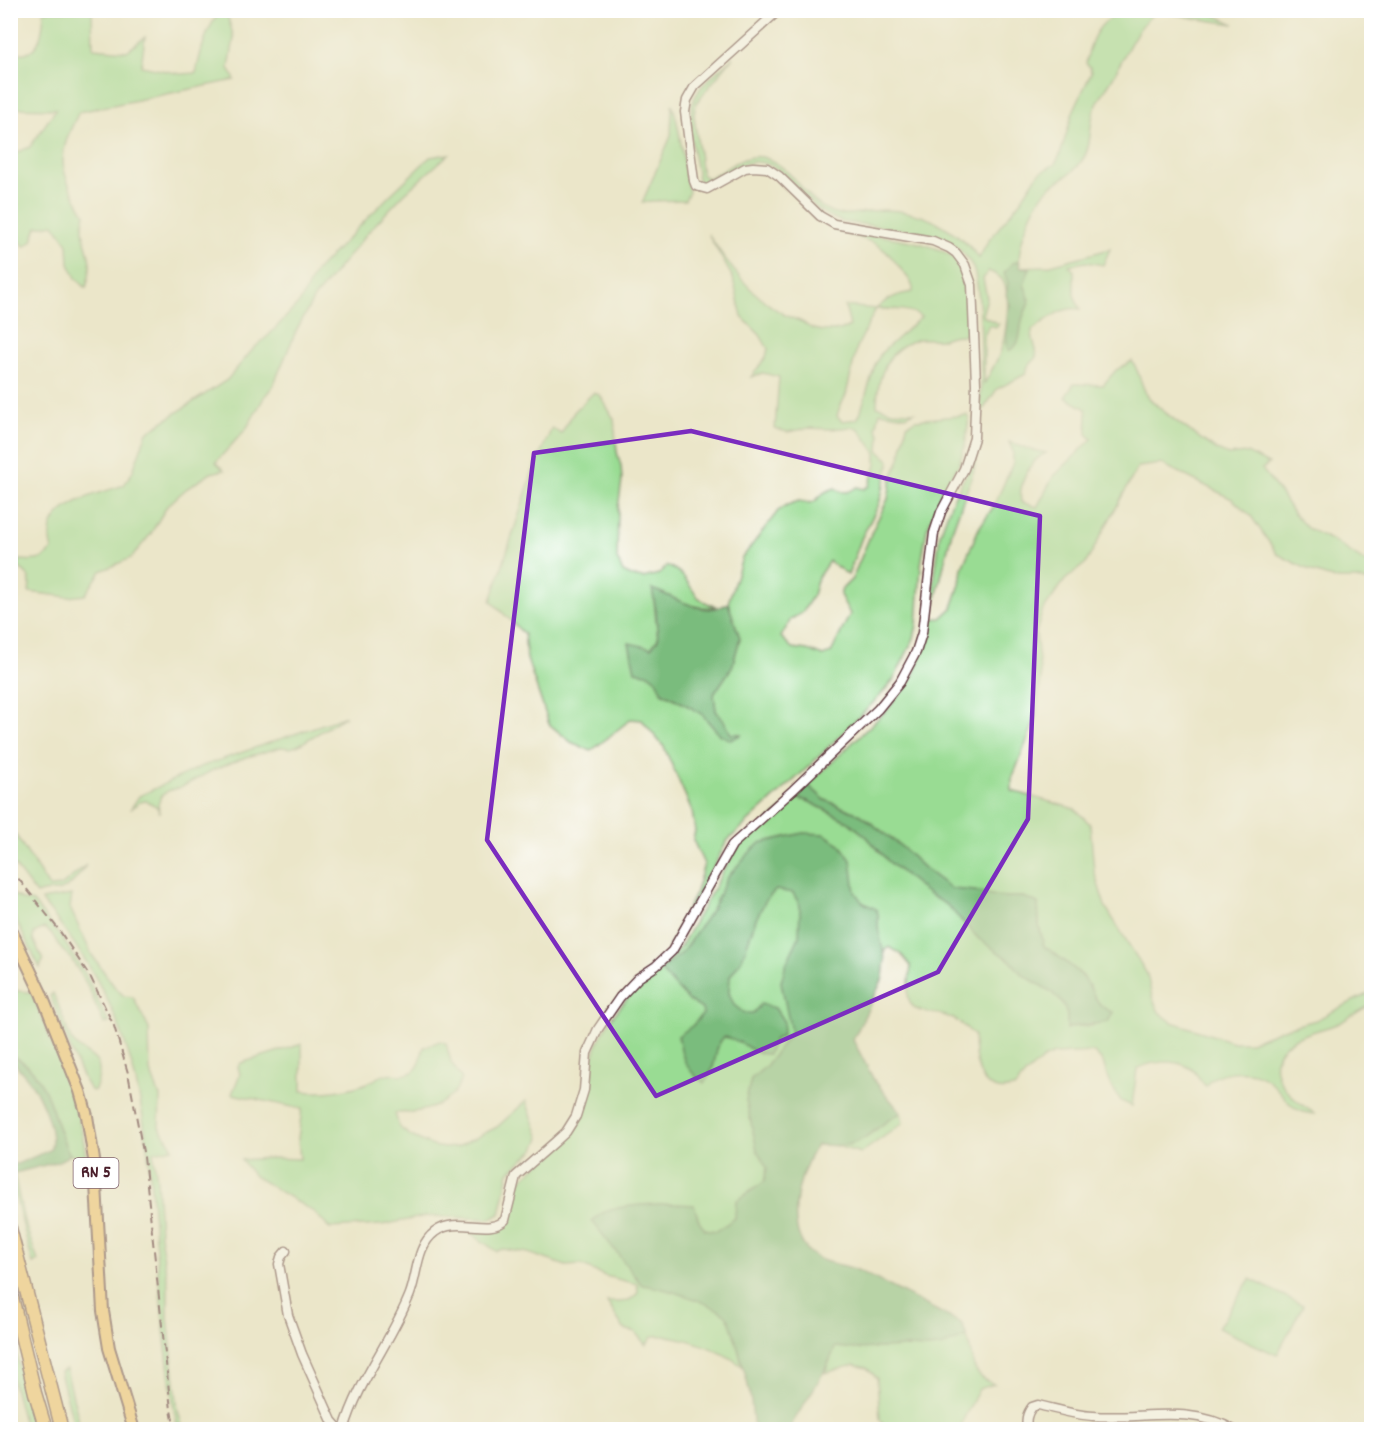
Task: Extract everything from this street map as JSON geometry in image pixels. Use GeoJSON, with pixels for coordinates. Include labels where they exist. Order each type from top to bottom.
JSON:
{"type":"FeatureCollection","features":[{"type":"Feature","properties":{"kind":"highway"},"geometry":{"type":"LineString","coordinates":[[10,1228],[62,1430]]}},
{"type":"Feature","properties":{"kind":"highway"},"geometry":{"type":"LineString","coordinates":[[10,1288],[46,1430]]}},
{"type":"Feature","properties":{"kind":"main road","name":"RN 5"},"geometry":{"type":"LineString","coordinates":[[10,928],[49,1014],[80,1091],[87,1116],[97,1182],[104,1320],[114,1367],[134,1430]]}},
{"type":"Feature","properties":{"kind":"street"},"geometry":{"type":"LineString","coordinates":[[286,1251],[279,1264],[288,1315],[302,1354],[332,1421],[342,1430],[407,1301],[414,1282],[417,1263],[428,1240],[434,1232],[447,1226],[462,1224],[496,1226],[505,1220],[516,1176],[566,1132],[576,1116],[584,1090],[587,1053],[598,1029],[610,1011],[629,987],[672,951],[732,845],[887,699],[908,668],[922,633],[934,533],[941,512],[964,470],[974,438],[976,384],[974,313],[970,277],[961,259],[941,244],[913,237],[848,227],[827,220],[779,176],[767,168],[753,166],[745,168],[707,189],[696,186],[685,120],[689,95],[695,86],[778,10]]}},
{"type":"Feature","properties":{"kind":"street"},"geometry":{"type":"LineString","coordinates":[[1027,1430],[1028,1413],[1032,1407],[1038,1405],[1095,1417],[1192,1414],[1234,1430]]}},
{"type":"Feature","properties":{"kind":"street"},"geometry":{"type":"LineString","coordinates":[[295,1429],[300,1430]]}},
{"type":"Feature","properties":{"kind":"highlighted area"},"geometry":{"type":"Polygon","coordinates":[[[691,431],[1040,516],[1028,819],[938,972],[656,1096],[487,840],[534,453],[691,431]]]}},
{"type":"Feature","properties":{"kind":"green space"},"geometry":{"type":"Polygon","coordinates":[[[44,11],[92,11],[93,48],[127,51],[145,37],[141,66],[181,74],[196,73],[208,32],[221,11],[226,11],[234,38],[229,68],[235,80],[79,112],[66,142],[63,164],[65,175],[85,214],[83,233],[90,266],[86,288],[76,278],[69,264],[68,244],[54,224],[37,227],[32,241],[25,247],[11,231],[13,210],[11,155],[30,147],[56,109],[11,108],[11,52],[25,53],[35,47],[41,35],[44,11]]]}},
{"type":"Feature","properties":{"kind":"green space"},"geometry":{"type":"Polygon","coordinates":[[[1119,11],[1157,11],[1137,33],[1094,111],[1088,148],[1083,159],[1071,172],[1049,188],[1037,203],[1023,236],[1019,258],[1020,267],[1047,266],[1110,249],[1103,265],[1086,262],[1069,265],[1074,271],[1074,295],[1080,309],[1067,309],[1032,330],[1036,358],[1028,366],[1026,374],[997,389],[979,416],[981,363],[979,297],[973,268],[959,249],[942,239],[929,235],[843,222],[832,218],[824,214],[779,171],[759,162],[743,165],[707,185],[698,179],[690,122],[694,100],[707,81],[733,57],[696,103],[694,115],[702,175],[708,178],[741,160],[762,157],[782,167],[812,199],[829,211],[842,214],[884,210],[925,217],[960,238],[979,258],[989,240],[1022,199],[1038,174],[1055,164],[1073,112],[1091,73],[1086,63],[1092,42],[1100,27],[1119,11]],[[988,271],[983,279],[987,298],[984,317],[999,324],[996,327],[989,325],[984,336],[984,384],[1001,350],[1007,315],[1007,296],[1003,281],[988,271]]]}},
{"type":"Feature","properties":{"kind":"green space"},"geometry":{"type":"Polygon","coordinates":[[[1158,11],[1206,11],[1234,24],[1198,19],[1158,11]]]}},
{"type":"Feature","properties":{"kind":"green space"},"geometry":{"type":"Polygon","coordinates":[[[672,104],[678,125],[689,192],[685,200],[642,203],[671,136],[672,104]]]}},
{"type":"Feature","properties":{"kind":"green space"},"geometry":{"type":"Polygon","coordinates":[[[449,154],[404,194],[370,230],[314,298],[296,331],[273,386],[246,429],[216,462],[224,470],[211,473],[186,489],[167,506],[150,535],[131,558],[101,571],[85,595],[68,597],[29,592],[29,578],[19,568],[19,560],[37,560],[45,557],[52,550],[50,535],[53,522],[60,513],[84,499],[124,485],[132,473],[147,432],[227,380],[254,348],[300,302],[315,272],[389,196],[430,157],[449,154]]]}},
{"type":"Feature","properties":{"kind":"green space"},"geometry":{"type":"Polygon","coordinates":[[[832,230],[902,239],[938,249],[952,256],[964,273],[969,299],[970,334],[943,339],[919,339],[899,349],[886,364],[879,384],[877,406],[892,411],[914,412],[906,416],[880,412],[876,428],[880,435],[879,451],[890,461],[879,504],[862,537],[848,575],[829,561],[818,577],[813,595],[802,613],[791,619],[781,637],[792,648],[807,650],[823,656],[831,653],[850,614],[840,595],[842,589],[852,579],[888,499],[907,425],[915,420],[967,415],[969,419],[965,445],[959,464],[941,495],[927,529],[914,638],[894,679],[879,697],[805,770],[727,841],[696,901],[668,948],[696,892],[704,864],[693,840],[695,831],[692,811],[664,747],[642,720],[631,719],[591,751],[571,742],[549,724],[527,659],[524,634],[491,601],[534,468],[552,428],[561,434],[574,412],[593,393],[600,395],[614,419],[622,480],[618,508],[617,559],[623,572],[643,578],[659,574],[667,566],[682,575],[700,599],[716,607],[698,607],[653,590],[658,639],[652,648],[643,647],[647,673],[657,680],[662,692],[701,713],[719,734],[731,734],[716,711],[714,694],[732,667],[740,638],[728,603],[742,558],[778,511],[787,505],[799,501],[810,503],[835,488],[846,492],[857,487],[864,489],[869,486],[876,465],[876,453],[859,429],[852,427],[808,428],[788,432],[775,429],[779,377],[763,373],[751,377],[766,357],[768,349],[760,335],[742,317],[733,278],[708,234],[733,269],[762,299],[787,316],[822,331],[850,326],[845,306],[876,309],[893,297],[913,292],[909,279],[880,246],[832,230]],[[876,309],[857,347],[846,395],[837,416],[842,421],[857,419],[881,353],[921,317],[906,311],[876,309]]]}},
{"type":"Feature","properties":{"kind":"green space"},"geometry":{"type":"Polygon","coordinates":[[[1019,260],[1020,267],[1030,268],[1024,284],[1029,300],[1018,341],[1013,349],[1008,351],[1006,335],[1010,305],[1006,295],[1008,283],[1004,273],[1011,264],[1019,260]]]}},
{"type":"Feature","properties":{"kind":"green space"},"geometry":{"type":"Polygon","coordinates":[[[1132,361],[1147,395],[1179,423],[1215,449],[1228,455],[1247,453],[1269,464],[1262,469],[1293,513],[1307,528],[1335,542],[1371,566],[1371,582],[1335,579],[1313,572],[1277,554],[1251,516],[1232,499],[1162,464],[1138,467],[1086,563],[1065,580],[1042,612],[1036,633],[1041,680],[1037,715],[1012,779],[1012,791],[1075,809],[1090,824],[1094,871],[1105,906],[1147,974],[1152,997],[1159,1012],[1172,1022],[1233,1042],[1250,1042],[1286,1028],[1316,1020],[1371,992],[1371,1005],[1339,1023],[1296,1038],[1281,1050],[1276,1061],[1276,1071],[1280,1081],[1296,1100],[1316,1114],[1306,1113],[1292,1106],[1272,1084],[1259,1075],[1242,1072],[1225,1073],[1211,1080],[1206,1086],[1192,1069],[1170,1062],[1156,1063],[1137,1069],[1132,1106],[1121,1101],[1109,1082],[1103,1062],[1093,1052],[1054,1054],[1043,1059],[1014,1088],[1004,1090],[994,1088],[983,1079],[977,1065],[974,1035],[954,1019],[922,1012],[910,1002],[908,995],[911,966],[900,953],[889,947],[884,950],[883,974],[879,985],[853,1040],[874,1080],[901,1113],[903,1123],[861,1153],[833,1145],[817,1145],[810,1156],[800,1184],[796,1214],[797,1229],[802,1242],[816,1257],[861,1272],[961,1323],[967,1335],[976,1371],[994,1384],[979,1389],[962,1422],[962,1429],[886,1429],[880,1419],[877,1378],[867,1368],[854,1365],[825,1373],[835,1347],[728,1317],[734,1329],[742,1366],[723,1354],[675,1337],[653,1336],[646,1345],[635,1332],[624,1329],[607,1302],[624,1302],[632,1299],[638,1292],[637,1284],[605,1276],[581,1265],[566,1266],[528,1253],[503,1249],[496,1251],[466,1230],[492,1232],[500,1230],[510,1222],[520,1181],[563,1142],[584,1114],[591,1086],[593,1057],[610,1020],[638,985],[660,970],[681,946],[737,847],[795,798],[808,801],[847,821],[867,837],[888,861],[928,894],[946,904],[979,939],[1011,961],[1022,974],[1050,991],[1063,1003],[1073,1026],[1092,1026],[1105,1010],[1093,997],[1083,976],[1044,946],[1039,926],[1038,903],[1023,897],[1000,897],[952,889],[861,815],[825,800],[808,785],[888,709],[913,676],[927,640],[940,534],[952,501],[968,471],[979,436],[974,470],[952,531],[931,619],[941,618],[952,608],[960,584],[962,568],[979,528],[994,506],[1013,463],[1013,452],[1009,442],[1046,453],[1030,467],[1021,488],[1021,502],[1037,507],[1053,477],[1092,439],[1087,434],[1086,409],[1065,397],[1074,384],[1103,385],[1116,370],[1132,361]]]}},
{"type":"Feature","properties":{"kind":"green space"},"geometry":{"type":"Polygon","coordinates":[[[652,589],[699,608],[709,609],[728,603],[740,638],[732,667],[714,694],[716,711],[731,734],[742,734],[731,740],[719,734],[701,713],[662,692],[656,680],[647,673],[635,671],[629,643],[651,648],[658,639],[652,589]]]}},
{"type":"Feature","properties":{"kind":"green space"},"geometry":{"type":"Polygon","coordinates":[[[346,716],[299,745],[291,748],[281,747],[244,758],[213,770],[182,787],[168,791],[161,796],[158,805],[160,813],[156,806],[146,801],[140,802],[130,810],[139,796],[200,767],[346,716]]]}},
{"type":"Feature","properties":{"kind":"green space"},"geometry":{"type":"Polygon","coordinates":[[[808,785],[825,800],[861,815],[952,889],[1000,897],[1023,897],[1038,903],[1039,926],[1044,946],[1081,975],[1101,1006],[1113,1012],[1108,1022],[1067,1029],[1067,1015],[1063,1003],[1050,991],[1022,974],[1011,961],[979,939],[946,904],[928,894],[888,861],[867,837],[847,821],[808,801],[795,798],[808,785]]]}},
{"type":"Feature","properties":{"kind":"green space"},"geometry":{"type":"Polygon","coordinates":[[[10,826],[49,887],[61,886],[86,865],[66,888],[36,894],[11,861],[10,826]]]}},
{"type":"Feature","properties":{"kind":"green space"},"geometry":{"type":"Polygon","coordinates":[[[803,833],[824,834],[840,844],[851,860],[855,892],[862,902],[876,909],[878,914],[878,928],[885,960],[883,978],[853,1040],[874,1080],[901,1113],[855,1143],[817,1145],[810,1156],[800,1184],[797,1199],[797,1229],[802,1242],[815,1257],[857,1270],[961,1323],[967,1337],[941,1347],[855,1349],[835,1347],[820,1379],[789,1429],[754,1428],[748,1384],[726,1315],[686,1296],[642,1285],[592,1221],[602,1214],[622,1207],[661,1204],[694,1205],[699,1221],[705,1229],[716,1231],[735,1218],[736,1201],[764,1182],[767,1168],[757,1150],[746,1100],[751,1079],[766,1066],[791,1032],[781,982],[786,964],[799,937],[800,905],[793,893],[776,890],[766,900],[756,919],[742,959],[730,976],[729,993],[734,1005],[744,1013],[753,1013],[761,1004],[775,1008],[784,1022],[782,1035],[774,1040],[768,1054],[756,1052],[736,1040],[724,1037],[720,1041],[712,1071],[704,1083],[692,1073],[685,1062],[678,1036],[703,1014],[702,1009],[689,1001],[660,970],[681,954],[712,909],[727,878],[745,857],[760,843],[803,833]]]}},
{"type":"Feature","properties":{"kind":"green space"},"geometry":{"type":"Polygon","coordinates":[[[10,893],[33,902],[64,941],[85,973],[109,1023],[104,1024],[86,983],[70,957],[62,950],[52,934],[44,928],[34,933],[33,939],[43,960],[40,968],[11,911],[10,893]]]}},
{"type":"Feature","properties":{"kind":"green space"},"geometry":{"type":"Polygon","coordinates":[[[72,895],[70,908],[92,955],[114,986],[124,996],[133,997],[149,1029],[150,1071],[160,1097],[159,1127],[173,1148],[153,1152],[160,1235],[168,1285],[168,1317],[178,1410],[183,1429],[178,1429],[168,1367],[148,1155],[134,1072],[116,1019],[93,972],[41,900],[72,895]]]}},
{"type":"Feature","properties":{"kind":"green space"},"geometry":{"type":"Polygon","coordinates":[[[10,987],[18,991],[31,992],[38,1007],[73,1099],[86,1157],[70,1155],[35,1073],[11,1055],[10,987]]]}},
{"type":"Feature","properties":{"kind":"green space"},"geometry":{"type":"Polygon","coordinates":[[[53,993],[70,1037],[97,1062],[99,1077],[95,1090],[92,1091],[87,1085],[76,1062],[50,996],[53,993]]]}},
{"type":"Feature","properties":{"kind":"green space"},"geometry":{"type":"Polygon","coordinates":[[[440,1041],[446,1043],[451,1062],[462,1079],[457,1088],[443,1102],[425,1110],[395,1113],[399,1127],[411,1136],[433,1146],[457,1147],[497,1127],[526,1101],[540,1138],[535,1149],[509,1172],[500,1214],[491,1219],[427,1216],[382,1225],[329,1228],[314,1212],[254,1176],[241,1160],[300,1159],[298,1138],[302,1109],[232,1094],[240,1074],[238,1067],[241,1063],[302,1044],[302,1091],[328,1092],[356,1087],[379,1076],[403,1075],[412,1072],[419,1064],[424,1047],[440,1041]]]}},
{"type":"Feature","properties":{"kind":"green space"},"geometry":{"type":"Polygon","coordinates":[[[11,1055],[35,1073],[70,1155],[57,1162],[11,1174],[12,1164],[50,1150],[52,1143],[50,1125],[43,1106],[11,1055]]]}},
{"type":"Feature","properties":{"kind":"green space"},"geometry":{"type":"Polygon","coordinates":[[[10,1155],[24,1221],[38,1261],[33,1264],[11,1180],[10,1155]]]}},
{"type":"Feature","properties":{"kind":"green space"},"geometry":{"type":"Polygon","coordinates":[[[1250,1279],[1303,1305],[1277,1355],[1218,1328],[1250,1279]]]}},
{"type":"Feature","properties":{"kind":"green space"},"geometry":{"type":"Polygon","coordinates":[[[11,1334],[36,1429],[25,1429],[11,1376],[11,1334]]]}},
{"type":"Feature","properties":{"kind":"green space"},"geometry":{"type":"Polygon","coordinates":[[[66,1369],[81,1429],[75,1429],[60,1372],[66,1369]]]}},
{"type":"Feature","properties":{"kind":"railway"},"geometry":{"type":"LineString","coordinates":[[10,868],[59,930],[91,978],[114,1026],[128,1073],[144,1157],[175,1430]]}}]}
